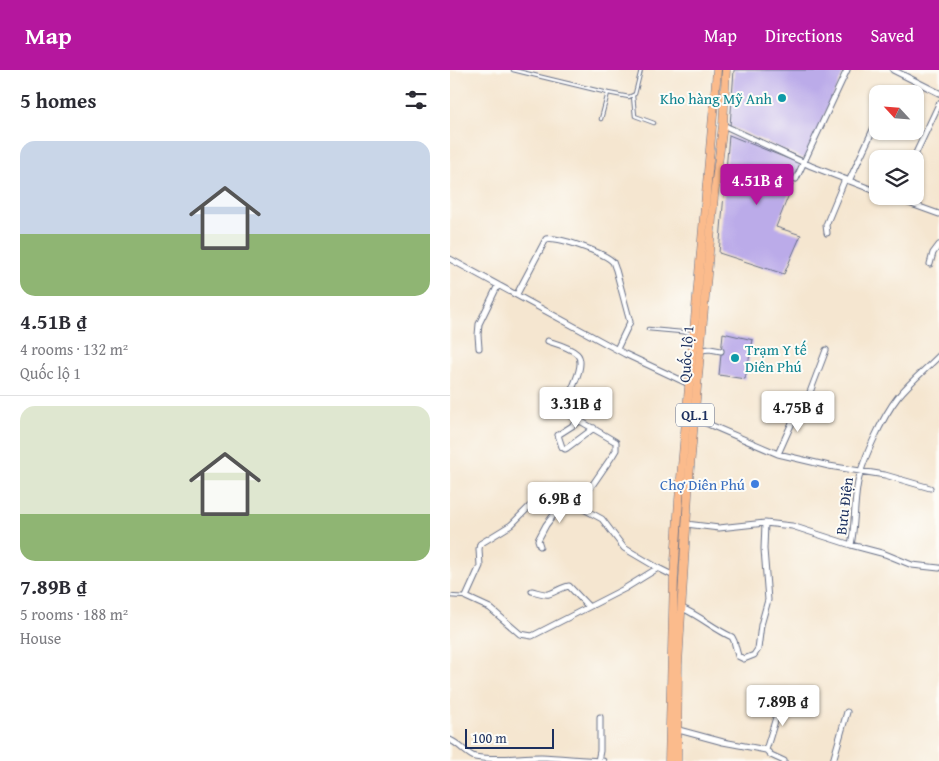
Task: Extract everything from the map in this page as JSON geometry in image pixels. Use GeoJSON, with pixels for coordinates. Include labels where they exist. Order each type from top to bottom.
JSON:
{"type":"FeatureCollection","features":[{"type":"Feature","properties":{"kind":"highway","name":"Quốc lộ 1"},"geometry":{"type":"LineString","coordinates":[[677,761],[673,729],[674,576],[717,70]]}},
{"type":"Feature","properties":{"kind":"highway","name":"Quốc lộ 1"},"geometry":{"type":"LineString","coordinates":[[668,761],[673,729],[694,418],[714,196],[723,125],[726,70]]}},
{"type":"Feature","properties":{"kind":"street"},"geometry":{"type":"LineString","coordinates":[[796,179],[846,70]]}},
{"type":"Feature","properties":{"kind":"street"},"geometry":{"type":"LineString","coordinates":[[893,70],[939,93]]}},
{"type":"Feature","properties":{"kind":"street"},"geometry":{"type":"LineString","coordinates":[[906,76],[909,70]]}},
{"type":"Feature","properties":{"kind":"street"},"geometry":{"type":"LineString","coordinates":[[917,150],[939,104]]}},
{"type":"Feature","properties":{"kind":"street"},"geometry":{"type":"LineString","coordinates":[[723,125],[804,162],[869,189]]}},
{"type":"Feature","properties":{"kind":"street"},"geometry":{"type":"LineString","coordinates":[[827,233],[826,226],[869,137]]}},
{"type":"Feature","properties":{"kind":"street"},"geometry":{"type":"LineString","coordinates":[[914,205],[939,214]]}},
{"type":"Feature","properties":{"kind":"street"},"geometry":{"type":"LineString","coordinates":[[517,294],[546,239],[563,241],[595,252],[612,262],[616,270],[630,322],[617,350]]}},
{"type":"Feature","properties":{"kind":"street"},"geometry":{"type":"LineString","coordinates":[[930,264],[933,253],[939,245]]}},
{"type":"Feature","properties":{"kind":"street"},"geometry":{"type":"LineString","coordinates":[[450,259],[617,350],[690,384]]}},
{"type":"Feature","properties":{"kind":"street"},"geometry":{"type":"LineString","coordinates":[[480,348],[479,324],[498,285]]}},
{"type":"Feature","properties":{"kind":"street"},"geometry":{"type":"LineString","coordinates":[[548,341],[572,350],[581,360],[564,410],[616,442],[616,450],[578,506]]}},
{"type":"Feature","properties":{"kind":"street"},"geometry":{"type":"LineString","coordinates":[[701,350],[721,351]]}},
{"type":"Feature","properties":{"kind":"street"},"geometry":{"type":"LineString","coordinates":[[804,408],[826,350]]}},
{"type":"Feature","properties":{"kind":"street","name":"Bưu Điện"},"geometry":{"type":"LineString","coordinates":[[686,524],[719,528],[765,523],[792,526],[851,545],[857,487],[861,470],[896,399],[939,356]]}},
{"type":"Feature","properties":{"kind":"street"},"geometry":{"type":"LineString","coordinates":[[778,454],[799,410],[804,408],[817,412]]}},
{"type":"Feature","properties":{"kind":"street"},"geometry":{"type":"LineString","coordinates":[[694,418],[778,454],[829,466],[885,475],[930,488]]}},
{"type":"Feature","properties":{"kind":"street"},"geometry":{"type":"LineString","coordinates":[[580,421],[558,435],[562,447],[565,449],[594,428]]}},
{"type":"Feature","properties":{"kind":"street"},"geometry":{"type":"LineString","coordinates":[[658,568],[641,579],[532,636],[515,631],[490,608],[466,597],[480,566],[480,544],[511,526],[544,492],[551,494],[563,503],[578,506],[602,519],[624,548],[674,576]]}},
{"type":"Feature","properties":{"kind":"street"},"geometry":{"type":"LineString","coordinates":[[540,546],[538,540],[542,531],[563,503]]}},
{"type":"Feature","properties":{"kind":"street"},"geometry":{"type":"LineString","coordinates":[[682,608],[704,619],[717,630],[732,637],[740,657],[744,659],[754,655],[760,643],[761,625],[768,596],[764,549],[765,523]]}},
{"type":"Feature","properties":{"kind":"street"},"geometry":{"type":"LineString","coordinates":[[851,545],[885,554],[912,565],[939,568]]}},
{"type":"Feature","properties":{"kind":"street"},"geometry":{"type":"LineString","coordinates":[[532,591],[550,594],[569,586],[588,606]]}},
{"type":"Feature","properties":{"kind":"street"},"geometry":{"type":"LineString","coordinates":[[766,750],[778,711],[785,697]]}},
{"type":"Feature","properties":{"kind":"street"},"geometry":{"type":"LineString","coordinates":[[833,761],[847,712]]}},
{"type":"Feature","properties":{"kind":"street"},"geometry":{"type":"LineString","coordinates":[[598,761],[600,717]]}},
{"type":"Feature","properties":{"kind":"street"},"geometry":{"type":"LineString","coordinates":[[673,729],[766,750],[771,755],[784,761]]}},
{"type":"Feature","properties":{"kind":"street"},"geometry":{"type":"LineString","coordinates":[[450,740],[461,746],[470,756],[475,757],[500,760],[542,758],[603,761]]}},
{"type":"Feature","properties":{"kind":"street"},"geometry":{"type":"LineString","coordinates":[[768,761],[771,755]]}},
{"type":"Feature","properties":{"kind":"lane"},"geometry":{"type":"LineString","coordinates":[[513,70],[608,93],[633,96]]}},
{"type":"Feature","properties":{"kind":"lane"},"geometry":{"type":"LineString","coordinates":[[641,70],[633,96],[635,116],[654,123]]}},
{"type":"Feature","properties":{"kind":"lane"},"geometry":{"type":"LineString","coordinates":[[601,119],[608,93]]}},
{"type":"Feature","properties":{"kind":"lane"},"geometry":{"type":"LineString","coordinates":[[648,329],[694,333]]}},
{"type":"Feature","properties":{"kind":"lane"},"geometry":{"type":"LineString","coordinates":[[450,596],[466,597]]}},
{"type":"Feature","properties":{"kind":"building","name":"Kho hàng Mỹ Anh"},"geometry":{"type":"Polygon","coordinates":[[[734,70],[845,70],[804,159],[730,126],[734,70]]]}},
{"type":"Feature","properties":{"kind":"building"},"geometry":{"type":"Polygon","coordinates":[[[729,135],[801,164],[776,227],[801,235],[784,274],[719,253],[729,135]]]}},
{"type":"Feature","properties":{"kind":"building","name":"Trạm Y tế Diên Phú"},"geometry":{"type":"Polygon","coordinates":[[[723,333],[753,340],[745,379],[719,375],[723,333]]]}},
{"type":"Feature","properties":{"kind":"place","name":"Kho hàng Mỹ Anh"},"geometry":{"type":"Point","coordinates":[782,98]}},
{"type":"Feature","properties":{"kind":"place","name":"Trạm Y tế Diên Phú"},"geometry":{"type":"Point","coordinates":[735,358]}},
{"type":"Feature","properties":{"kind":"place","name":"Chợ Diên Phú"},"geometry":{"type":"Point","coordinates":[755,484]}}]}
